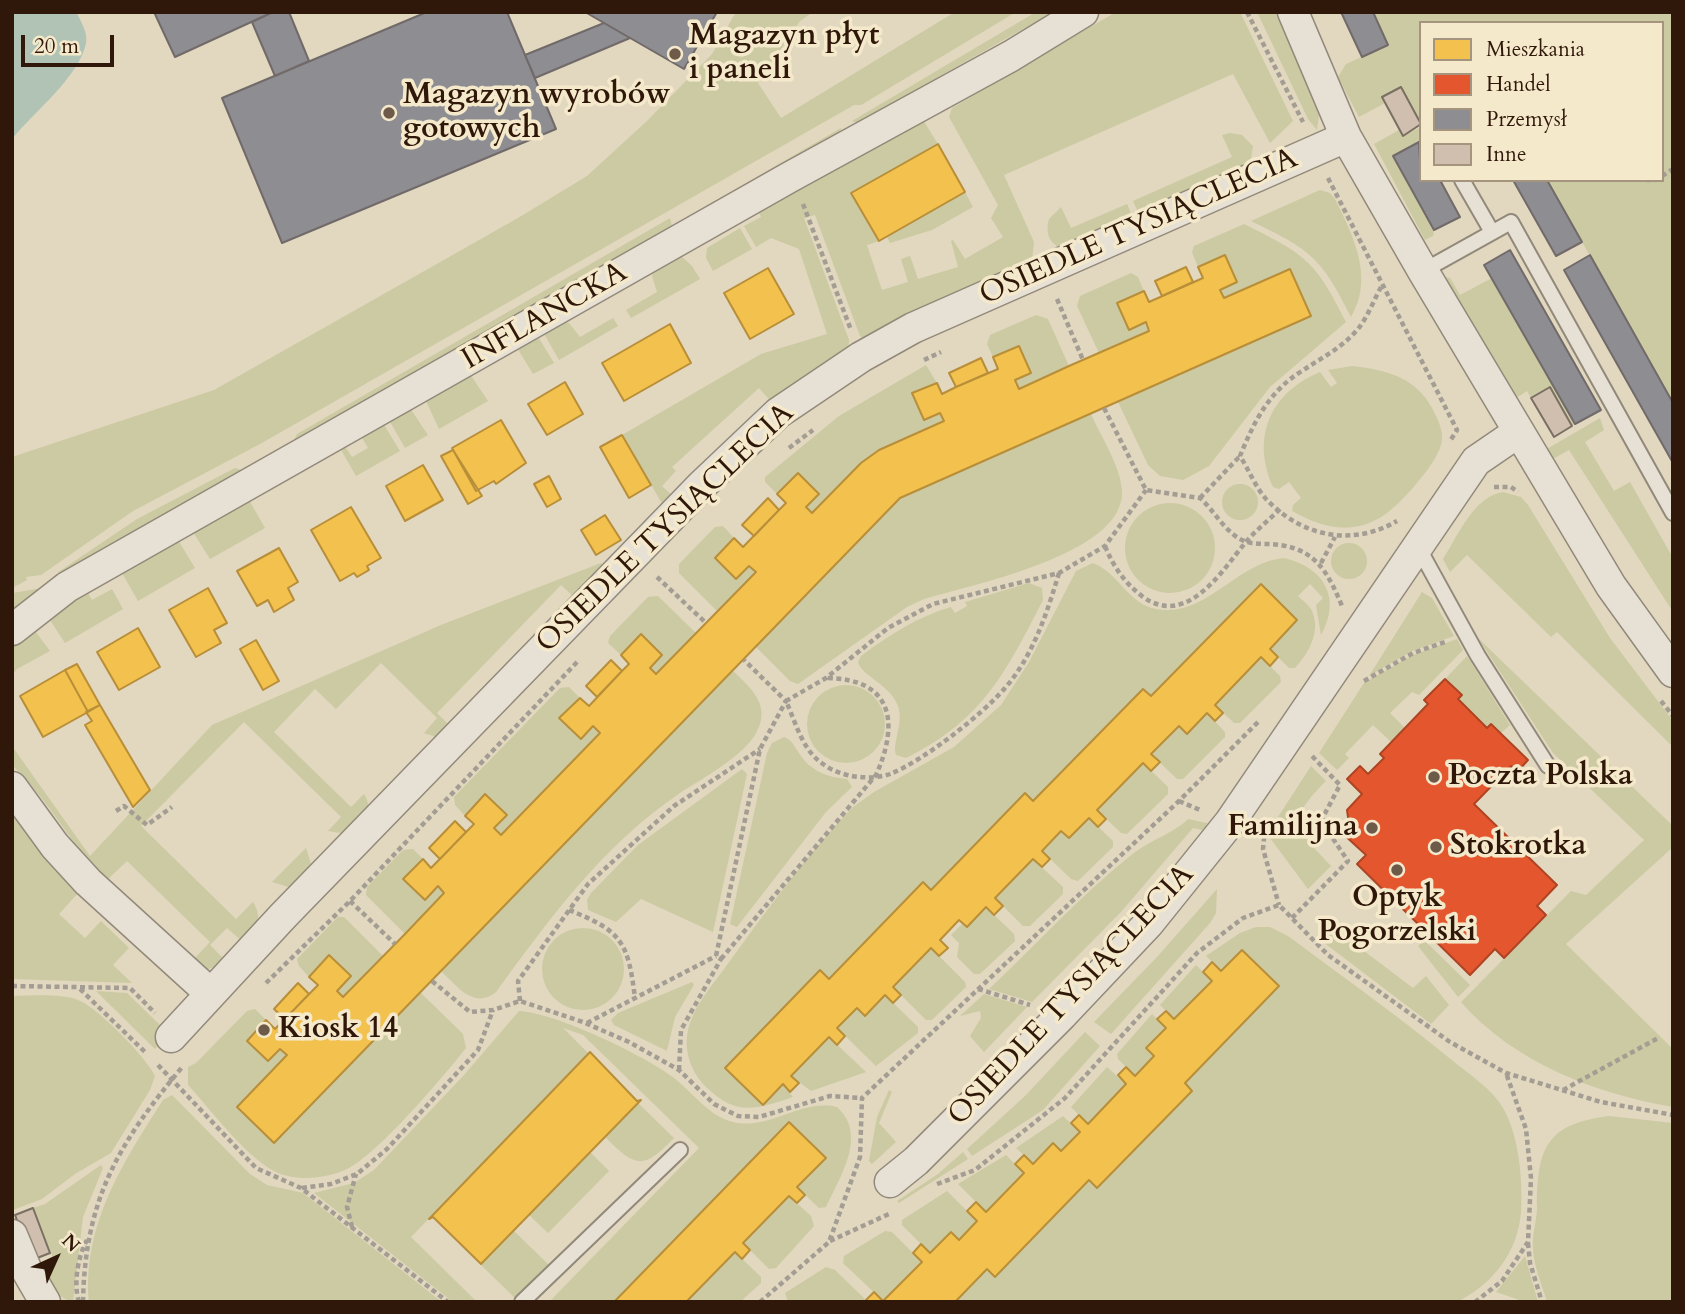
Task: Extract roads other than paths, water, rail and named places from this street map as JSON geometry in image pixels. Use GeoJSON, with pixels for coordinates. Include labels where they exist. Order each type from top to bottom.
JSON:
{"type":"FeatureCollection","features":[{"type":"Feature","properties":{"kind":"street"},"geometry":{"type":"LineString","coordinates":[[1293,12],[1346,137],[1517,433],[1611,586],[1665,683]]}},
{"type":"Feature","properties":{"kind":"street","name":"INFLANCKA"},"geometry":{"type":"LineString","coordinates":[[12,630],[68,587],[790,177],[1011,56],[1081,13]]}},
{"type":"Feature","properties":{"kind":"street","name":"OSIEDLE TYSIĄCLECIA"},"geometry":{"type":"LineString","coordinates":[[166,1052],[210,993],[701,486],[778,413],[861,357],[913,328],[1346,137]]}},
{"type":"Feature","properties":{"kind":"street","name":"OSIEDLE TYSIĄCLECIA"},"geometry":{"type":"LineString","coordinates":[[890,1182],[916,1161],[1062,1015],[1148,924],[1230,822],[1389,584],[1418,547],[1476,461],[1517,433]]}},
{"type":"Feature","properties":{"kind":"street"},"geometry":{"type":"LineString","coordinates":[[12,787],[55,846],[88,882],[210,993]]}},
{"type":"Feature","properties":{"kind":"street"},"geometry":{"type":"LineString","coordinates":[[12,1236],[27,1271],[45,1302]]}},
{"type":"Feature","properties":{"kind":"lane"},"geometry":{"type":"LineString","coordinates":[[1463,182],[1492,232]]}},
{"type":"Feature","properties":{"kind":"lane"},"geometry":{"type":"LineString","coordinates":[[1423,271],[1511,222],[1673,513]]}},
{"type":"Feature","properties":{"kind":"lane"},"geometry":{"type":"LineString","coordinates":[[1418,547],[1467,634],[1548,766]]}},
{"type":"Feature","properties":{"kind":"lane"},"geometry":{"type":"LineString","coordinates":[[522,1302],[680,1150]]}},
{"type":"Feature","properties":{"kind":"place","name":"Magazyn płyt i paneli"},"geometry":{"type":"Point","coordinates":[675,54]}},
{"type":"Feature","properties":{"kind":"place","name":"Magazyn wyrobów gotowych"},"geometry":{"type":"Point","coordinates":[389,113]}},
{"type":"Feature","properties":{"kind":"place","name":"Poczta Polska"},"geometry":{"type":"Point","coordinates":[1434,777]}},
{"type":"Feature","properties":{"kind":"place","name":"Familijna"},"geometry":{"type":"Point","coordinates":[1372,828]}},
{"type":"Feature","properties":{"kind":"place","name":"Stokrotka"},"geometry":{"type":"Point","coordinates":[1436,847]}},
{"type":"Feature","properties":{"kind":"place","name":"Optyk Pogorzelski"},"geometry":{"type":"Point","coordinates":[1397,870]}},
{"type":"Feature","properties":{"kind":"place","name":"Kiosk 14"},"geometry":{"type":"Point","coordinates":[264,1030]}}]}
